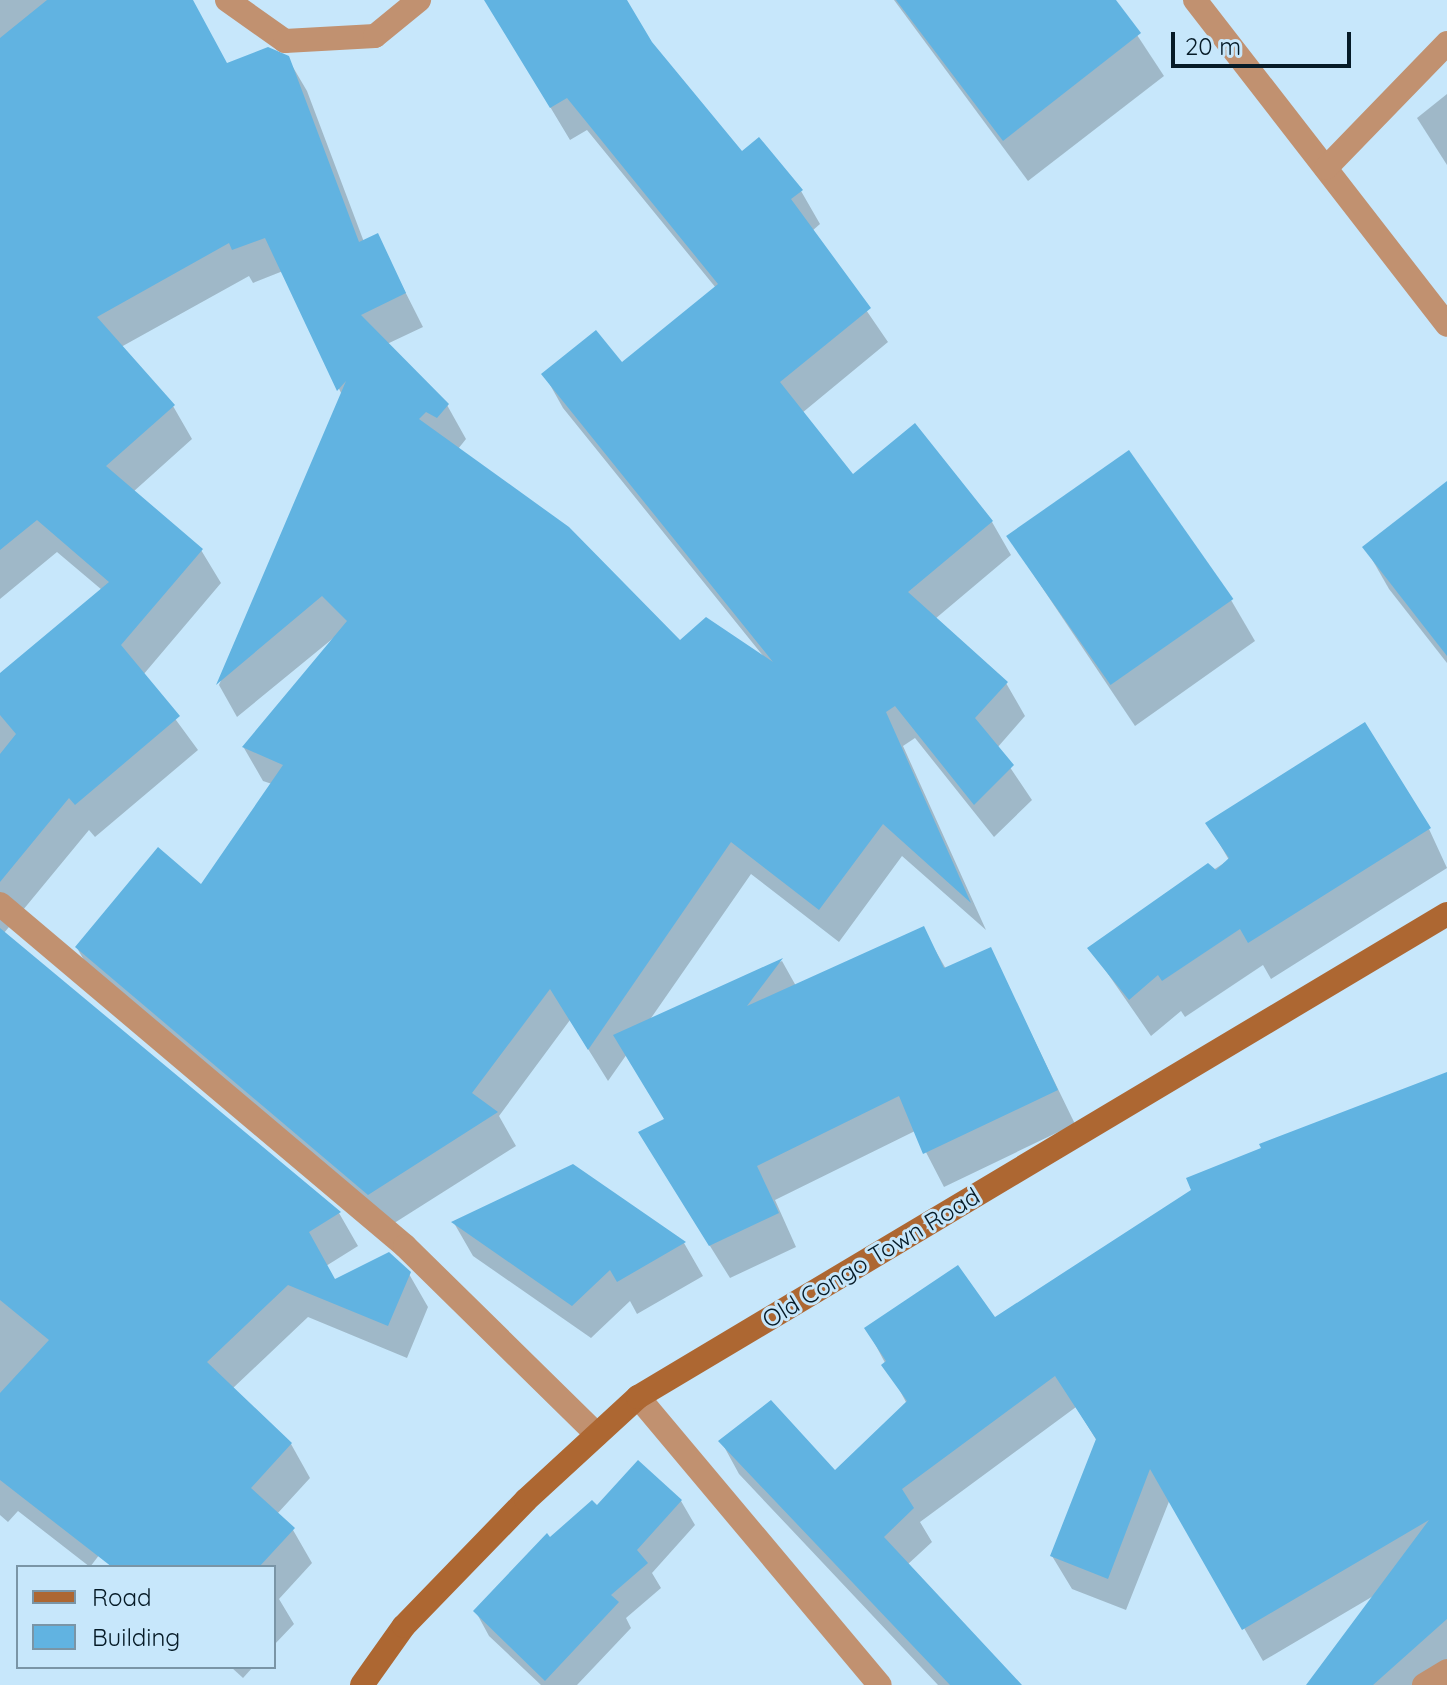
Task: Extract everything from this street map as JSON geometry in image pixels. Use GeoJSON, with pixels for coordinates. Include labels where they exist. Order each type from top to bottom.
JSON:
{"type":"FeatureCollection","features":[{"type":"Feature","properties":{"kind":"street"},"geometry":{"type":"LineString","coordinates":[[227,0],[285,41],[375,36],[419,0]]}},
{"type":"Feature","properties":{"kind":"street"},"geometry":{"type":"LineString","coordinates":[[1195,0],[1447,325]]}},
{"type":"Feature","properties":{"kind":"street"},"geometry":{"type":"LineString","coordinates":[[1326,168],[1447,43]]}},
{"type":"Feature","properties":{"kind":"street"},"geometry":{"type":"LineString","coordinates":[[0,904],[405,1246],[597,1435]]}},
{"type":"Feature","properties":{"kind":"street","name":"Old Congo Town Road"},"geometry":{"type":"LineString","coordinates":[[362,1685],[404,1626],[638,1397],[1447,914]]}},
{"type":"Feature","properties":{"kind":"street"},"geometry":{"type":"LineString","coordinates":[[638,1397],[880,1685]]}},
{"type":"Feature","properties":{"kind":"street"},"geometry":{"type":"LineString","coordinates":[[1424,1685],[1447,1671]]}},
{"type":"Feature","properties":{"kind":"building"},"geometry":{"type":"Polygon","coordinates":[[[47,0],[193,0],[227,63],[268,47],[289,56],[359,242],[378,233],[406,293],[361,315],[449,404],[437,418],[426,412],[419,419],[569,527],[680,640],[706,617],[773,662],[541,374],[596,330],[622,362],[718,284],[567,98],[550,108],[484,0],[627,0],[652,42],[742,151],[759,137],[803,190],[791,199],[871,308],[780,382],[853,474],[915,423],[993,521],[908,592],[1008,682],[975,718],[1014,765],[974,805],[895,706],[886,712],[971,903],[883,824],[819,910],[731,842],[588,1050],[550,989],[472,1093],[498,1112],[368,1195],[75,947],[158,847],[201,884],[283,765],[242,747],[347,621],[322,596],[216,685],[346,381],[337,391],[265,238],[232,250],[229,243],[97,317],[175,405],[106,466],[203,549],[121,645],[180,716],[75,805],[69,798],[0,882],[0,754],[16,734],[0,715],[0,673],[109,582],[37,520],[0,550],[0,38],[47,0]]]}},
{"type":"Feature","properties":{"kind":"building"},"geometry":{"type":"Polygon","coordinates":[[[896,0],[1116,0],[1141,33],[1003,141],[896,0]]]}},
{"type":"Feature","properties":{"kind":"building"},"geometry":{"type":"Polygon","coordinates":[[[1129,450],[1233,599],[1111,685],[1006,536],[1129,450]]]}},
{"type":"Feature","properties":{"kind":"building"},"geometry":{"type":"Polygon","coordinates":[[[1447,481],[1447,656],[1362,547],[1447,481]]]}},
{"type":"Feature","properties":{"kind":"building"},"geometry":{"type":"Polygon","coordinates":[[[1365,722],[1431,828],[1248,943],[1240,929],[1162,981],[1158,975],[1129,1000],[1087,948],[1208,863],[1216,870],[1229,858],[1205,823],[1365,722]]]}},
{"type":"Feature","properties":{"kind":"building"},"geometry":{"type":"Polygon","coordinates":[[[924,926],[944,968],[991,947],[1058,1090],[923,1154],[899,1096],[757,1166],[779,1213],[709,1246],[638,1132],[664,1119],[613,1035],[783,958],[747,1006],[924,926]]]}},
{"type":"Feature","properties":{"kind":"building"},"geometry":{"type":"Polygon","coordinates":[[[0,928],[341,1212],[309,1232],[335,1279],[389,1252],[411,1272],[388,1326],[288,1285],[207,1362],[292,1443],[251,1488],[295,1528],[261,1565],[109,1565],[0,1480],[0,1393],[49,1340],[0,1300],[0,928]]]}},
{"type":"Feature","properties":{"kind":"building"},"geometry":{"type":"Polygon","coordinates":[[[1447,1072],[1447,1619],[1373,1685],[1306,1685],[1429,1520],[1242,1630],[1150,1469],[1108,1579],[1050,1556],[1096,1439],[1055,1376],[902,1489],[914,1508],[884,1537],[1022,1685],[950,1685],[718,1441],[771,1400],[835,1470],[907,1401],[881,1365],[886,1361],[864,1328],[958,1265],[995,1317],[1191,1190],[1186,1178],[1261,1148],[1259,1144],[1447,1072]]]}},
{"type":"Feature","properties":{"kind":"building"},"geometry":{"type":"Polygon","coordinates":[[[573,1164],[686,1242],[617,1282],[610,1270],[572,1306],[451,1222],[573,1164]]]}},
{"type":"Feature","properties":{"kind":"building"},"geometry":{"type":"Polygon","coordinates":[[[638,1460],[682,1500],[637,1550],[648,1563],[611,1595],[619,1602],[545,1681],[473,1611],[547,1533],[550,1537],[592,1500],[597,1505],[638,1460]]]}}]}
